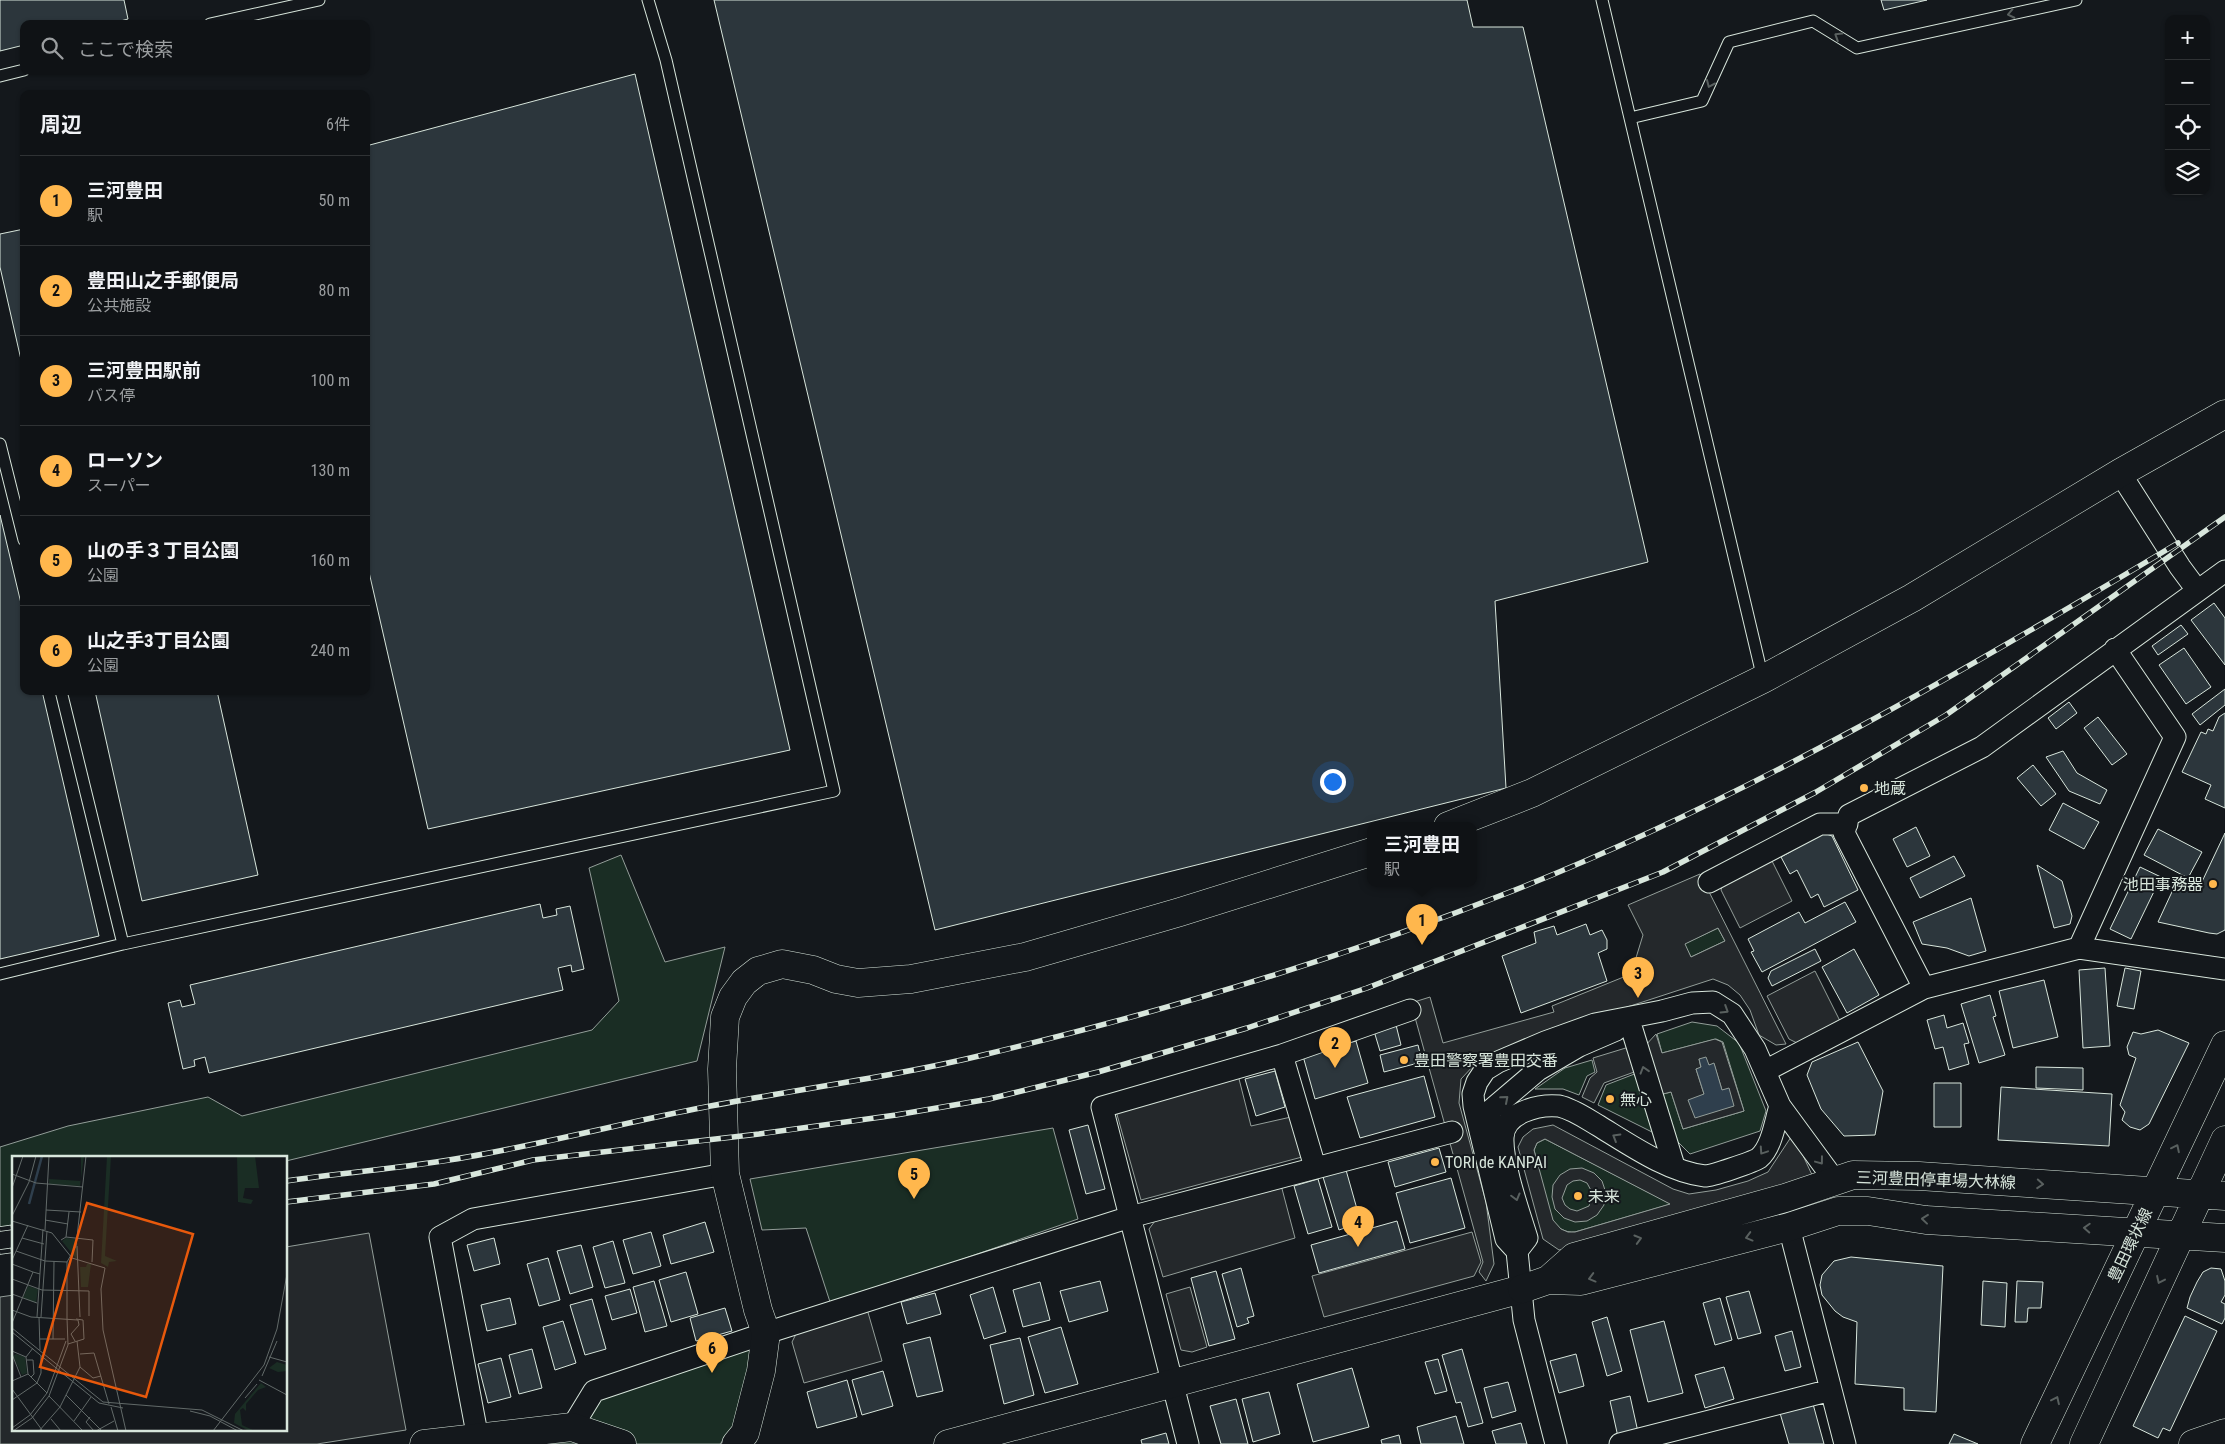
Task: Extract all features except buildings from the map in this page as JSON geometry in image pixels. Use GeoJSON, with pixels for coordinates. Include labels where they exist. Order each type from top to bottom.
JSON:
{"type":"FeatureCollection","features":[{"type":"Feature","properties":{"kind":"street"},"geometry":{"type":"LineString","coordinates":[[1458,822],[1532,793],[1762,679],[1912,598],[2120,473],[2225,414]]}},
{"type":"Feature","properties":{"kind":"street"},"geometry":{"type":"LineString","coordinates":[[2120,473],[2180,567],[2197,590]]}},
{"type":"Feature","properties":{"kind":"street"},"geometry":{"type":"LineString","coordinates":[[1924,988],[1844,833],[1849,815],[1982,747],[2225,571]]}},
{"type":"Feature","properties":{"kind":"street"},"geometry":{"type":"LineString","coordinates":[[2079,948],[2175,737],[2116,649]]}},
{"type":"Feature","properties":{"kind":"street"},"geometry":{"type":"LineString","coordinates":[[1710,882],[1820,824],[1847,824]]}},
{"type":"Feature","properties":{"kind":"street"},"geometry":{"type":"LineString","coordinates":[[736,1444],[745,1433],[761,1371],[766,1333],[758,1310],[726,1174],[722,1069],[725,1017],[733,997],[744,982],[758,971],[782,964],[813,970],[836,979],[858,983],[911,979],[1016,959],[1180,912],[1367,853]]}},
{"type":"Feature","properties":{"kind":"street"},"geometry":{"type":"LineString","coordinates":[[1765,1071],[1924,988],[2079,948],[2225,969]]}},
{"type":"Feature","properties":{"kind":"street"},"geometry":{"type":"LineString","coordinates":[[1556,1444],[1526,1327],[1517,1251],[1506,1238],[1474,1106],[1473,1094],[1477,1082],[1485,1070],[1498,1062],[1545,1042],[1595,1024],[1692,1003],[1713,1002],[1732,1014],[1755,1049],[1780,1106],[1834,1180]]}},
{"type":"Feature","properties":{"kind":"street"},"geometry":{"type":"LineString","coordinates":[[1188,1444],[1171,1384],[1102,1107],[1282,1054],[1410,1010]]}},
{"type":"Feature","properties":{"kind":"street"},"geometry":{"type":"LineString","coordinates":[[1483,1140],[1491,1110],[1538,1070],[1579,1046],[1662,1011]]}},
{"type":"Feature","properties":{"kind":"street"},"geometry":{"type":"LineString","coordinates":[[1630,1023],[1674,1166]]}},
{"type":"Feature","properties":{"kind":"street","name":"豊田環状線"},"geometry":{"type":"LineString","coordinates":[[2035,1444],[2225,1046]]}},
{"type":"Feature","properties":{"kind":"street"},"geometry":{"type":"LineString","coordinates":[[1282,1054],[1314,1167]]}},
{"type":"Feature","properties":{"kind":"street"},"geometry":{"type":"LineString","coordinates":[[1517,1251],[1527,1238],[1506,1164],[1502,1137],[1508,1124],[1519,1113],[1538,1106],[1560,1106],[1579,1114],[1646,1155],[1685,1172],[1707,1176],[1758,1159],[1766,1149],[1780,1106]]}},
{"type":"Feature","properties":{"kind":"street"},"geometry":{"type":"LineString","coordinates":[[572,1427],[594,1391],[766,1333],[1130,1217],[1452,1132]]}},
{"type":"Feature","properties":{"kind":"street"},"geometry":{"type":"LineString","coordinates":[[2084,1444],[2180,1236],[2213,1195],[2225,1140]]}},
{"type":"Feature","properties":{"kind":"street"},"geometry":{"type":"LineString","coordinates":[[478,1441],[440,1237],[473,1219],[726,1174]]}},
{"type":"Feature","properties":{"kind":"street","name":"三河豊田停車場大林線"},"geometry":{"type":"LineString","coordinates":[[1548,1280],[1574,1257],[1785,1198],[1853,1175],[1919,1176],[2213,1195]]}},
{"type":"Feature","properties":{"kind":"street","name":"三河豊田停車場大林線"},"geometry":{"type":"LineString","coordinates":[[948,1444],[1522,1289],[1548,1280],[1580,1281],[1789,1227],[1838,1211],[1868,1210],[1926,1220],[2136,1231],[2180,1236],[2225,1238]]}},
{"type":"Feature","properties":{"kind":"street"},"geometry":{"type":"LineString","coordinates":[[1789,1227],[1845,1444]]}},
{"type":"Feature","properties":{"kind":"street"},"geometry":{"type":"LineString","coordinates":[[1620,1444],[1831,1390]]}},
{"type":"Feature","properties":{"kind":"street"},"geometry":{"type":"LineString","coordinates":[[424,1444],[478,1441],[572,1427],[622,1444]]}},
{"type":"Feature","properties":{"kind":"street"},"geometry":{"type":"LineString","coordinates":[[2193,1444],[2225,1433]]}},
{"type":"Feature","properties":{"kind":"lane"},"geometry":{"type":"LineString","coordinates":[[228,20],[319,0]]}},
{"type":"Feature","properties":{"kind":"lane"},"geometry":{"type":"LineString","coordinates":[[0,974],[123,944],[834,791],[666,60],[648,0]]}},
{"type":"Feature","properties":{"kind":"lane"},"geometry":{"type":"LineString","coordinates":[[1602,0],[1762,679]]}},
{"type":"Feature","properties":{"kind":"lane"},"geometry":{"type":"LineString","coordinates":[[1630,118],[1702,101],[1729,42],[1813,21],[1857,48],[2076,0]]}},
{"type":"Feature","properties":{"kind":"lane"},"geometry":{"type":"LineString","coordinates":[[0,76],[20,71]]}},
{"type":"Feature","properties":{"kind":"lane"},"geometry":{"type":"LineString","coordinates":[[0,444],[20,524]]}},
{"type":"Feature","properties":{"kind":"lane"},"geometry":{"type":"LineString","coordinates":[[62,695],[123,944]]}},
{"type":"Feature","properties":{"kind":"green space"},"geometry":{"type":"Polygon","coordinates":[[[621,855],[665,962],[725,947],[697,1061],[288,1161],[288,1156],[12,1156],[12,1227],[0,1230],[0,1147],[68,1126],[208,1097],[242,1116],[592,1030],[619,1001],[589,868],[621,855]]]}},
{"type":"Feature","properties":{"kind":"green space"},"geometry":{"type":"Polygon","coordinates":[[[1718,928],[1725,941],[1691,957],[1684,944],[1718,928]]]}},
{"type":"Feature","properties":{"kind":"green space"},"geometry":{"type":"Polygon","coordinates":[[[1692,1022],[1717,1026],[1739,1043],[1766,1111],[1760,1131],[1690,1154],[1673,1137],[1659,1095],[1671,1092],[1683,1129],[1744,1111],[1723,1042],[1716,1039],[1662,1053],[1657,1034],[1692,1022]]]}},
{"type":"Feature","properties":{"kind":"green space"},"geometry":{"type":"Polygon","coordinates":[[[1592,1060],[1595,1072],[1587,1076],[1579,1095],[1563,1089],[1535,1089],[1565,1068],[1592,1060]]]}},
{"type":"Feature","properties":{"kind":"green space"},"geometry":{"type":"Polygon","coordinates":[[[1637,1073],[1654,1133],[1598,1105],[1606,1085],[1637,1073]]]}},
{"type":"Feature","properties":{"kind":"green space"},"geometry":{"type":"Polygon","coordinates":[[[1053,1128],[1078,1219],[831,1305],[806,1228],[762,1230],[750,1179],[1053,1128]]]}},
{"type":"Feature","properties":{"kind":"green space"},"geometry":{"type":"Polygon","coordinates":[[[1545,1139],[1671,1204],[1575,1232],[1568,1232],[1562,1229],[1554,1222],[1549,1212],[1534,1150],[1537,1143],[1545,1139]]]}},
{"type":"Feature","properties":{"kind":"green space"},"geometry":{"type":"Polygon","coordinates":[[[753,1347],[736,1425],[720,1444],[489,1444],[572,1435],[601,1399],[753,1347]]]}},
{"type":"Feature","properties":{"kind":"shaded area"},"geometry":{"type":"Polygon","coordinates":[[[1771,859],[1792,901],[1740,928],[1721,890],[1723,883],[1771,859]]]}},
{"type":"Feature","properties":{"kind":"shaded area"},"geometry":{"type":"Polygon","coordinates":[[[1700,874],[1786,1044],[1776,1045],[1759,1035],[1750,1010],[1740,995],[1728,985],[1713,979],[1618,1010],[1476,1063],[1461,1079],[1459,1103],[1486,1202],[1494,1264],[1486,1281],[1479,1272],[1483,1262],[1411,1003],[1430,997],[1443,1043],[1554,1012],[1552,1006],[1631,974],[1643,935],[1628,905],[1700,874]],[[1718,928],[1685,944],[1691,957],[1725,941],[1718,928]]]}},
{"type":"Feature","properties":{"kind":"shaded area"},"geometry":{"type":"Polygon","coordinates":[[[1815,971],[1840,1021],[1797,1043],[1789,1039],[1767,996],[1815,971]]]}},
{"type":"Feature","properties":{"kind":"shaded area"},"geometry":{"type":"Polygon","coordinates":[[[1656,1034],[1662,1053],[1715,1039],[1722,1042],[1744,1111],[1683,1129],[1671,1092],[1659,1095],[1644,1047],[1656,1034]],[[1699,1059],[1701,1068],[1696,1069],[1704,1094],[1722,1090],[1714,1064],[1709,1065],[1699,1059]]]}},
{"type":"Feature","properties":{"kind":"shaded area"},"geometry":{"type":"Polygon","coordinates":[[[1629,1047],[1637,1071],[1604,1083],[1594,1103],[1582,1097],[1590,1078],[1597,1072],[1593,1058],[1629,1047]]]}},
{"type":"Feature","properties":{"kind":"shaded area"},"geometry":{"type":"Polygon","coordinates":[[[1238,1075],[1251,1126],[1291,1117],[1302,1157],[1141,1200],[1116,1111],[1238,1075]]]}},
{"type":"Feature","properties":{"kind":"shaded area"},"geometry":{"type":"Polygon","coordinates":[[[1553,1125],[1673,1189],[1689,1194],[1716,1190],[1748,1181],[1768,1172],[1793,1134],[1813,1177],[1578,1247],[1559,1250],[1543,1239],[1518,1147],[1523,1137],[1533,1129],[1553,1125]],[[1545,1139],[1537,1143],[1534,1150],[1553,1220],[1561,1229],[1568,1232],[1575,1232],[1670,1204],[1545,1139]]]}},
{"type":"Feature","properties":{"kind":"shaded area"},"geometry":{"type":"Polygon","coordinates":[[[1582,1168],[1594,1173],[1602,1181],[1606,1193],[1604,1205],[1597,1215],[1587,1221],[1575,1222],[1564,1218],[1555,1209],[1552,1197],[1553,1185],[1560,1175],[1570,1169],[1582,1168]],[[1580,1180],[1573,1181],[1567,1185],[1562,1198],[1565,1205],[1577,1211],[1589,1206],[1593,1194],[1587,1183],[1580,1180]]]}},
{"type":"Feature","properties":{"kind":"shaded area"},"geometry":{"type":"Polygon","coordinates":[[[1281,1185],[1295,1238],[1163,1277],[1149,1229],[1155,1221],[1281,1185]]]}},
{"type":"Feature","properties":{"kind":"shaded area"},"geometry":{"type":"Polygon","coordinates":[[[1472,1232],[1481,1262],[1474,1276],[1324,1317],[1312,1276],[1472,1232]]]}},
{"type":"Feature","properties":{"kind":"shaded area"},"geometry":{"type":"Polygon","coordinates":[[[369,1233],[406,1430],[317,1444],[0,1444],[0,1297],[12,1295],[12,1432],[288,1432],[288,1247],[369,1233]]]}},
{"type":"Feature","properties":{"kind":"shaded area"},"geometry":{"type":"Polygon","coordinates":[[[1190,1287],[1207,1347],[1192,1352],[1181,1350],[1166,1294],[1190,1287]]]}},
{"type":"Feature","properties":{"kind":"shaded area"},"geometry":{"type":"Polygon","coordinates":[[[867,1309],[882,1361],[804,1383],[792,1342],[797,1332],[867,1309]]]}},
{"type":"Feature","properties":{"kind":"water"},"geometry":{"type":"Polygon","coordinates":[[[1706,1057],[1709,1065],[1714,1063],[1722,1090],[1729,1088],[1734,1106],[1695,1118],[1688,1100],[1704,1094],[1696,1069],[1701,1067],[1699,1059],[1706,1057]]]}},
{"type":"Feature","properties":{"kind":"railway"},"geometry":{"type":"LineString","coordinates":[[288,1202],[434,1184],[533,1160],[759,1134],[896,1115],[989,1099],[1098,1072],[1247,1028],[1367,988],[1663,872],[1816,792],[1946,715],[2225,517]]}},
{"type":"Feature","properties":{"kind":"railway"},"geometry":{"type":"LineString","coordinates":[[288,1181],[467,1157],[695,1109],[947,1063],[1118,1021],[1319,961],[1515,890],[1601,854],[1686,815],[1770,774],[1935,685],[2178,543]]}},
{"type":"Feature","properties":{"kind":"railway"},"geometry":{"type":"LineString","coordinates":[[0,1229],[12,1227]]}},
{"type":"Feature","properties":{"kind":"railway"},"geometry":{"type":"LineString","coordinates":[[0,1252],[12,1250]]}},
{"type":"Feature","properties":{"kind":"place","name":"地蔵"},"geometry":{"type":"Point","coordinates":[1864,788]}},
{"type":"Feature","properties":{"kind":"place","name":"池田事務器"},"geometry":{"type":"Point","coordinates":[2213,884]}},
{"type":"Feature","properties":{"kind":"place","name":"三河豊田"},"geometry":{"type":"Point","coordinates":[1422,945]}},
{"type":"Feature","properties":{"kind":"place","name":"三河豊田駅前"},"geometry":{"type":"Point","coordinates":[1638,998]}},
{"type":"Feature","properties":{"kind":"place","name":"豊田警察署豊田交番"},"geometry":{"type":"Point","coordinates":[1404,1060]}},
{"type":"Feature","properties":{"kind":"place","name":"豊田山之手郵便局"},"geometry":{"type":"Point","coordinates":[1335,1068]}},
{"type":"Feature","properties":{"kind":"place","name":"無心"},"geometry":{"type":"Point","coordinates":[1610,1099]}},
{"type":"Feature","properties":{"kind":"place","name":"TORI de KANPAI"},"geometry":{"type":"Point","coordinates":[1435,1162]}},
{"type":"Feature","properties":{"kind":"place","name":"未来"},"geometry":{"type":"Point","coordinates":[1578,1196]}},
{"type":"Feature","properties":{"kind":"place","name":"山の手３丁目公園"},"geometry":{"type":"Point","coordinates":[914,1199]}},
{"type":"Feature","properties":{"kind":"place","name":"ローソン"},"geometry":{"type":"Point","coordinates":[1358,1247]}},
{"type":"Feature","properties":{"kind":"place","name":"山之手3丁目公園"},"geometry":{"type":"Point","coordinates":[712,1373]}}]}
